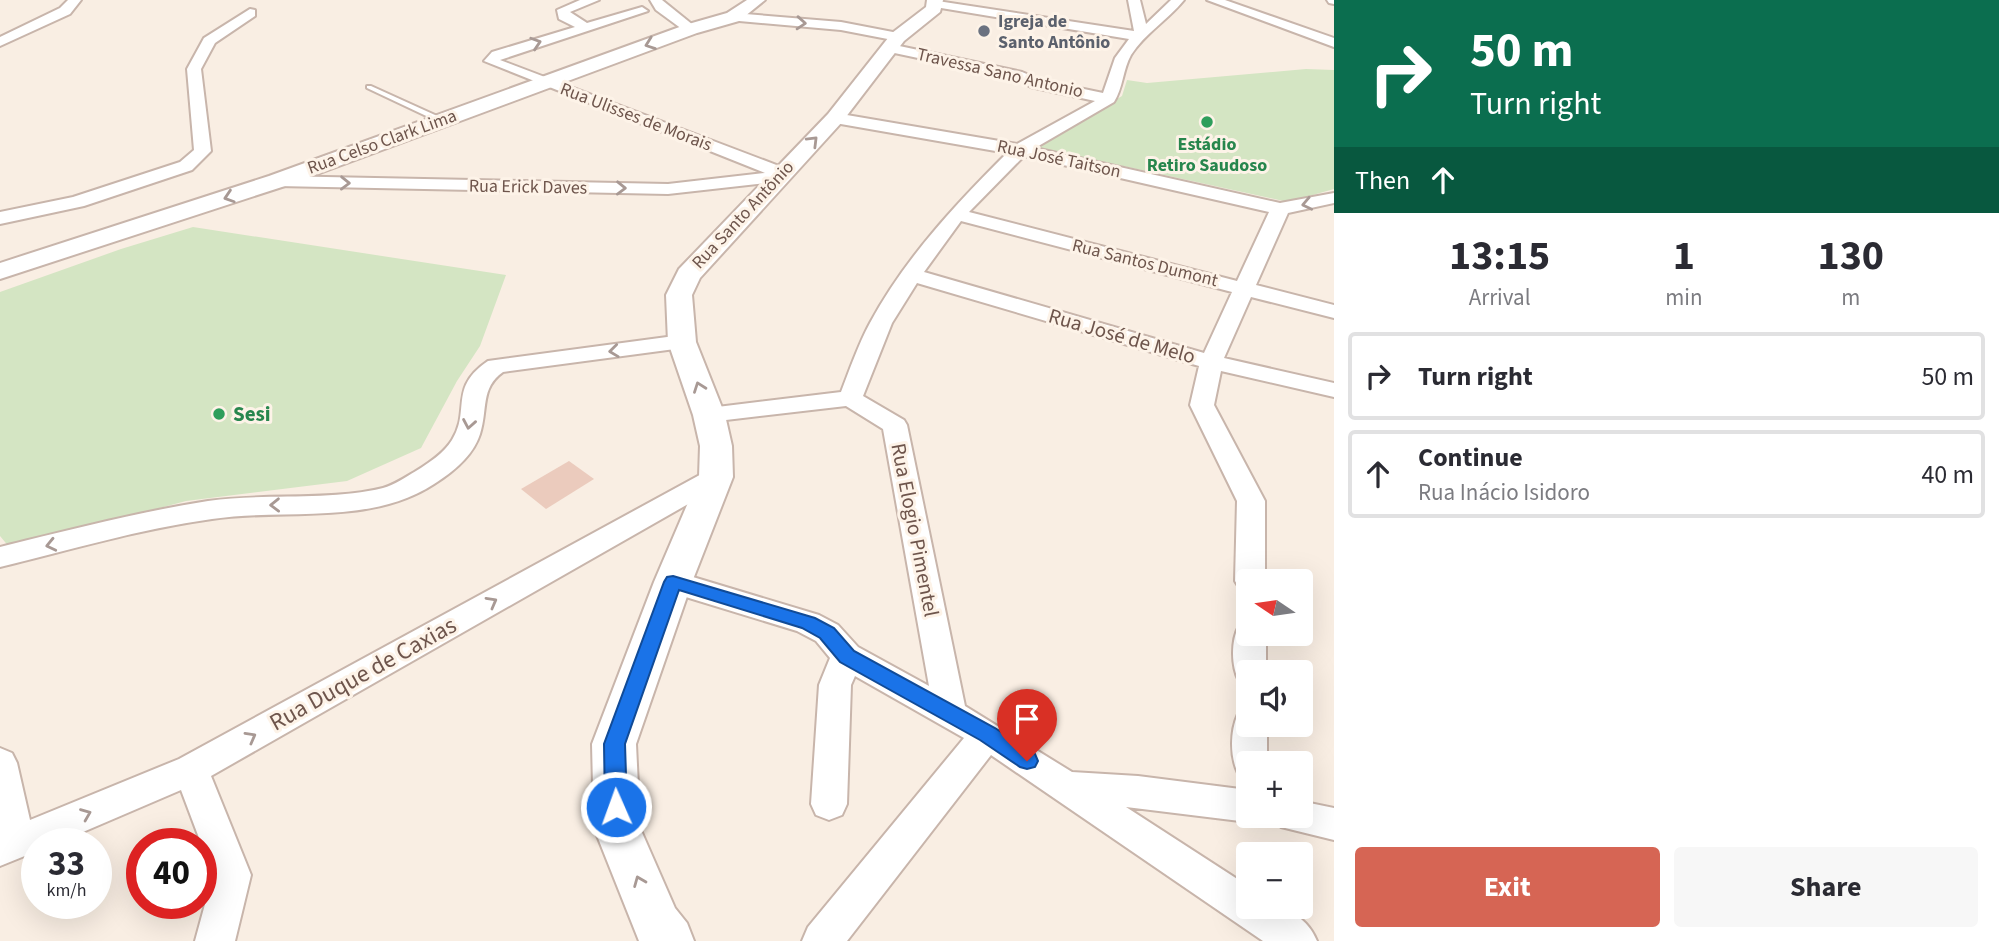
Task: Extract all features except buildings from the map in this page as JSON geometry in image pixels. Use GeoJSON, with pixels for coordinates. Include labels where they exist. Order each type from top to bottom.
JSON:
{"type":"FeatureCollection","features":[{"type":"Feature","properties":{"kind":"street"},"geometry":{"type":"LineString","coordinates":[[0,42],[65,11],[75,0]]}},
{"type":"Feature","properties":{"kind":"street"},"geometry":{"type":"LineString","coordinates":[[584,27],[564,16],[563,10],[593,0]]}},
{"type":"Feature","properties":{"kind":"street"},"geometry":{"type":"LineString","coordinates":[[618,0],[642,11]]}},
{"type":"Feature","properties":{"kind":"street","name":"Rua Celso Clark Lima"},"geometry":{"type":"LineString","coordinates":[[0,271],[277,181],[691,29],[733,18],[757,0]]}},
{"type":"Feature","properties":{"kind":"street"},"geometry":{"type":"LineString","coordinates":[[709,415],[850,398],[881,323],[956,214],[1020,149],[1109,99],[1122,58],[1140,33],[1149,28],[1178,0]]}},
{"type":"Feature","properties":{"kind":"street"},"geometry":{"type":"LineString","coordinates":[[1213,0],[1334,43]]}},
{"type":"Feature","properties":{"kind":"street"},"geometry":{"type":"LineString","coordinates":[[1130,1],[1140,33]]}},
{"type":"Feature","properties":{"kind":"street"},"geometry":{"type":"LineString","coordinates":[[935,2],[1140,33]]}},
{"type":"Feature","properties":{"kind":"street","name":"Rua Santo Antônio"},"geometry":{"type":"LineString","coordinates":[[716,477],[716,446],[709,415],[682,342],[678,295],[688,275],[835,118],[894,43],[934,9],[935,2]]}},
{"type":"Feature","properties":{"kind":"street"},"geometry":{"type":"LineString","coordinates":[[491,61],[497,55],[659,4],[691,29]]}},
{"type":"Feature","properties":{"kind":"street"},"geometry":{"type":"LineString","coordinates":[[0,218],[77,202],[186,166],[203,151],[194,69],[209,41],[250,13]]}},
{"type":"Feature","properties":{"kind":"street","name":"Travessa Sano Antonio"},"geometry":{"type":"LineString","coordinates":[[733,18],[841,26],[894,43],[1022,76],[1036,84],[1109,99]]}},
{"type":"Feature","properties":{"kind":"street","name":"Rua Ulisses de Morais"},"geometry":{"type":"LineString","coordinates":[[491,61],[779,175]]}},
{"type":"Feature","properties":{"kind":"street","name":"Rua José Taitson"},"geometry":{"type":"LineString","coordinates":[[835,118],[1020,149],[1280,209]]}},
{"type":"Feature","properties":{"kind":"street","name":"Rua Erick Daves"},"geometry":{"type":"LineString","coordinates":[[277,181],[668,189],[779,175]]}},
{"type":"Feature","properties":{"kind":"street"},"geometry":{"type":"LineString","coordinates":[[1250,569],[1251,501],[1202,405],[1211,362],[1280,209],[1334,198]]}},
{"type":"Feature","properties":{"kind":"street","name":"Rua Santos Dumont"},"geometry":{"type":"LineString","coordinates":[[956,214],[1334,312]]}},
{"type":"Feature","properties":{"kind":"street","name":"Rua José de Melo"},"geometry":{"type":"LineString","coordinates":[[912,275],[1211,362],[1334,390]]}},
{"type":"Feature","properties":{"kind":"street"},"geometry":{"type":"LineString","coordinates":[[0,557],[158,519],[241,506],[341,504],[392,495],[432,472],[454,455],[467,437],[476,384],[481,374],[496,366],[682,342]]}},
{"type":"Feature","properties":{"kind":"street","name":"Rua Elogio Pimentel"},"geometry":{"type":"LineString","coordinates":[[850,398],[895,425],[950,713]]}},
{"type":"Feature","properties":{"kind":"street"},"geometry":{"type":"LineString","coordinates":[[669,941],[657,925],[617,828],[614,744],[673,582],[716,477]]}},
{"type":"Feature","properties":{"kind":"street","name":"Rua Duque de Caxias"},"geometry":{"type":"LineString","coordinates":[[8,846],[191,770],[716,477]]}},
{"type":"Feature","properties":{"kind":"street"},"geometry":{"type":"LineString","coordinates":[[673,582],[808,623],[827,633],[847,656],[987,734],[1297,941]]}},
{"type":"Feature","properties":{"kind":"street"},"geometry":{"type":"LineString","coordinates":[[829,804],[835,685],[847,656]]}},
{"type":"Feature","properties":{"kind":"street"},"geometry":{"type":"LineString","coordinates":[[822,941],[987,734]]}},
{"type":"Feature","properties":{"kind":"street"},"geometry":{"type":"LineString","coordinates":[[0,763],[8,846]]}},
{"type":"Feature","properties":{"kind":"street"},"geometry":{"type":"LineString","coordinates":[[191,770],[232,875],[215,941]]}},
{"type":"Feature","properties":{"kind":"street"},"geometry":{"type":"LineString","coordinates":[[1067,787],[1138,792],[1236,804]]}},
{"type":"Feature","properties":{"kind":"street"},"geometry":{"type":"LineString","coordinates":[[1313,820],[1334,824]]}},
{"type":"Feature","properties":{"kind":"lane"},"geometry":{"type":"LineString","coordinates":[[369,87],[442,120]]}},
{"type":"Feature","properties":{"kind":"green space","name":"Estádio Retiro Saudoso"},"geometry":{"type":"Polygon","coordinates":[[[1306,69],[1334,70],[1334,189],[1288,202],[1036,147],[1122,96],[1127,80],[1147,83],[1306,69]]]}},
{"type":"Feature","properties":{"kind":"green space","name":"Sesi"},"geometry":{"type":"Polygon","coordinates":[[[193,227],[506,275],[480,346],[457,381],[421,448],[347,481],[186,501],[10,548],[0,536],[0,292],[121,249],[193,227]]]}},
{"type":"Feature","properties":{"kind":"place","name":"Igreja de Santo Antônio"},"geometry":{"type":"Point","coordinates":[984,31]}},
{"type":"Feature","properties":{"kind":"place","name":"Estádio Retiro Saudoso"},"geometry":{"type":"Point","coordinates":[1207,122]}},
{"type":"Feature","properties":{"kind":"place","name":"Sesi"},"geometry":{"type":"Point","coordinates":[219,414]}},
{"type":"Feature","properties":{"kind":"route"},"geometry":{"type":"LineString","coordinates":[[616,807],[614,744],[673,582],[808,623],[827,633],[847,656],[987,734],[1027,761]]}}]}
